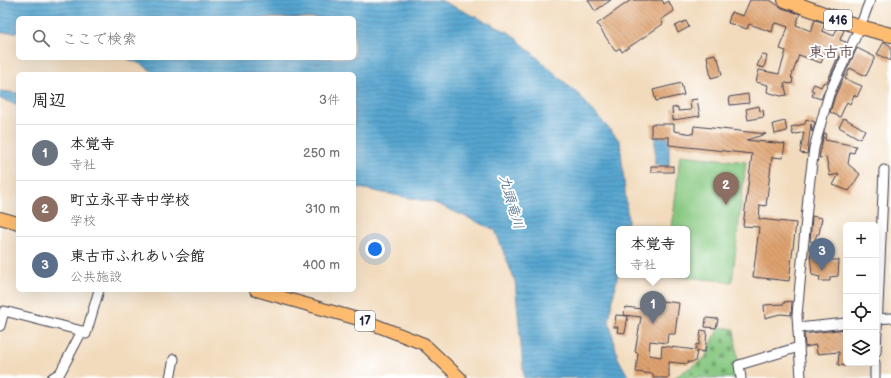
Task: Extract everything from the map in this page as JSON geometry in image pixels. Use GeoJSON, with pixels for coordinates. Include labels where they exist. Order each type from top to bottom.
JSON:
{"type":"FeatureCollection","features":[{"type":"Feature","properties":{"kind":"highway","name":"416"},"geometry":{"type":"LineString","coordinates":[[785,0],[860,27],[891,35]]}},
{"type":"Feature","properties":{"kind":"main road"},"geometry":{"type":"LineString","coordinates":[[0,218],[16,222]]}},
{"type":"Feature","properties":{"kind":"main road","name":"17"},"geometry":{"type":"LineString","coordinates":[[263,292],[366,321],[424,344],[460,378]]}},
{"type":"Feature","properties":{"kind":"street"},"geometry":{"type":"LineString","coordinates":[[801,378],[798,328],[809,187],[818,130],[836,78],[860,27],[870,0]]}},
{"type":"Feature","properties":{"kind":"street"},"geometry":{"type":"LineString","coordinates":[[878,294],[884,170]]}},
{"type":"Feature","properties":{"kind":"street"},"geometry":{"type":"LineString","coordinates":[[0,326],[4,311],[82,331],[86,334],[98,292]]}},
{"type":"Feature","properties":{"kind":"street"},"geometry":{"type":"LineString","coordinates":[[879,319],[891,318]]}},
{"type":"Feature","properties":{"kind":"street"},"geometry":{"type":"LineString","coordinates":[[798,328],[843,323]]}},
{"type":"Feature","properties":{"kind":"street"},"geometry":{"type":"LineString","coordinates":[[52,378],[60,373],[82,331]]}},
{"type":"Feature","properties":{"kind":"street"},"geometry":{"type":"LineString","coordinates":[[741,378],[739,365],[799,347]]}},
{"type":"Feature","properties":{"kind":"street"},"geometry":{"type":"LineString","coordinates":[[170,378],[174,359]]}},
{"type":"Feature","properties":{"kind":"street"},"geometry":{"type":"LineString","coordinates":[[875,366],[875,378]]}},
{"type":"Feature","properties":{"kind":"green space"},"geometry":{"type":"Polygon","coordinates":[[[680,155],[746,162],[732,282],[690,277],[690,226],[672,226],[680,155]]]}},
{"type":"Feature","properties":{"kind":"green space"},"geometry":{"type":"Polygon","coordinates":[[[719,327],[734,329],[740,378],[674,378],[705,358],[719,327]]]}},
{"type":"Feature","properties":{"kind":"water","name":"九頭竜川"},"geometry":{"type":"Polygon","coordinates":[[[0,0],[440,0],[510,33],[579,95],[620,141],[628,221],[627,226],[616,226],[617,278],[609,320],[618,358],[629,378],[524,378],[515,281],[495,230],[435,203],[356,187],[356,72],[153,72],[143,65],[130,60],[356,60],[356,16],[16,16],[16,32],[0,33],[0,0]]]}},
{"type":"Feature","properties":{"kind":"water"},"geometry":{"type":"Polygon","coordinates":[[[0,91],[16,93],[16,104],[0,99],[0,91]]]}},
{"type":"Feature","properties":{"kind":"water"},"geometry":{"type":"Polygon","coordinates":[[[655,137],[669,137],[669,166],[655,166],[655,137]]]}},
{"type":"Feature","properties":{"kind":"building"},"geometry":{"type":"Polygon","coordinates":[[[588,0],[611,0],[595,11],[588,0]]]}},
{"type":"Feature","properties":{"kind":"building"},"geometry":{"type":"Polygon","coordinates":[[[631,0],[662,0],[664,4],[668,1],[674,11],[661,20],[663,24],[622,52],[620,48],[615,51],[597,24],[631,0]]]}},
{"type":"Feature","properties":{"kind":"building"},"geometry":{"type":"Polygon","coordinates":[[[750,0],[770,0],[782,8],[800,14],[796,25],[811,31],[815,20],[825,23],[822,31],[834,36],[837,28],[844,30],[840,40],[846,42],[821,99],[812,96],[814,91],[811,90],[814,84],[821,87],[823,83],[827,82],[837,59],[825,53],[821,63],[799,55],[791,78],[793,78],[792,84],[784,83],[787,95],[781,96],[767,92],[768,85],[756,82],[759,70],[779,74],[786,51],[780,49],[788,27],[777,23],[774,24],[772,32],[749,24],[747,29],[728,23],[731,12],[743,16],[750,0]]]}},
{"type":"Feature","properties":{"kind":"building"},"geometry":{"type":"Polygon","coordinates":[[[686,21],[689,27],[678,33],[675,26],[686,21]]]}},
{"type":"Feature","properties":{"kind":"building"},"geometry":{"type":"Polygon","coordinates":[[[884,42],[891,46],[891,61],[877,54],[884,42]]]}},
{"type":"Feature","properties":{"kind":"building"},"geometry":{"type":"Polygon","coordinates":[[[857,48],[875,57],[866,76],[850,68],[845,79],[862,86],[857,97],[854,95],[850,104],[847,102],[840,117],[830,112],[835,96],[857,48]]]}},
{"type":"Feature","properties":{"kind":"building"},"geometry":{"type":"Polygon","coordinates":[[[715,54],[716,58],[718,58],[722,75],[711,78],[707,56],[715,54]]]}},
{"type":"Feature","properties":{"kind":"building"},"geometry":{"type":"Polygon","coordinates":[[[762,54],[767,56],[764,68],[757,66],[762,54]]]}},
{"type":"Feature","properties":{"kind":"building"},"geometry":{"type":"Polygon","coordinates":[[[681,83],[684,95],[656,101],[653,90],[681,83]]]}},
{"type":"Feature","properties":{"kind":"building"},"geometry":{"type":"Polygon","coordinates":[[[748,94],[749,103],[730,105],[729,97],[748,94]]]}},
{"type":"Feature","properties":{"kind":"building"},"geometry":{"type":"Polygon","coordinates":[[[697,99],[700,116],[673,120],[672,108],[678,107],[678,111],[691,110],[690,100],[697,99]]]}},
{"type":"Feature","properties":{"kind":"building"},"geometry":{"type":"Polygon","coordinates":[[[759,106],[760,111],[763,110],[764,117],[748,120],[746,109],[759,106]]]}},
{"type":"Feature","properties":{"kind":"building"},"geometry":{"type":"Polygon","coordinates":[[[844,118],[865,130],[860,139],[839,127],[844,118]]]}},
{"type":"Feature","properties":{"kind":"building"},"geometry":{"type":"Polygon","coordinates":[[[806,119],[815,122],[812,132],[811,124],[807,154],[800,153],[804,132],[793,135],[791,127],[805,124],[806,119]]]}},
{"type":"Feature","properties":{"kind":"building"},"geometry":{"type":"Polygon","coordinates":[[[785,121],[787,131],[775,134],[773,124],[785,121]]]}},
{"type":"Feature","properties":{"kind":"building"},"geometry":{"type":"Polygon","coordinates":[[[651,124],[674,124],[674,131],[693,134],[694,126],[766,134],[746,140],[785,144],[783,158],[772,157],[766,206],[760,205],[759,219],[796,223],[789,281],[753,277],[759,227],[743,226],[752,154],[669,145],[669,137],[651,137],[651,124]]]}},
{"type":"Feature","properties":{"kind":"building"},"geometry":{"type":"Polygon","coordinates":[[[824,133],[826,133],[825,140],[856,146],[854,153],[850,152],[848,164],[860,174],[849,191],[833,185],[839,174],[830,176],[826,157],[819,158],[824,133]]]}},
{"type":"Feature","properties":{"kind":"building"},"geometry":{"type":"Polygon","coordinates":[[[651,166],[673,166],[673,172],[651,172],[651,166]]]}},
{"type":"Feature","properties":{"kind":"building"},"geometry":{"type":"Polygon","coordinates":[[[812,216],[822,218],[819,234],[817,234],[814,242],[810,241],[812,216]]]}},
{"type":"Feature","properties":{"kind":"building"},"geometry":{"type":"Polygon","coordinates":[[[810,255],[820,255],[820,260],[839,260],[838,276],[830,277],[830,281],[819,281],[820,277],[812,275],[810,255]]]}},
{"type":"Feature","properties":{"kind":"building"},"geometry":{"type":"Polygon","coordinates":[[[643,299],[679,303],[675,334],[668,334],[667,343],[650,341],[649,355],[661,357],[662,346],[696,350],[696,344],[699,345],[701,330],[707,331],[705,352],[697,351],[695,362],[688,362],[688,364],[669,362],[669,378],[653,378],[653,374],[636,372],[638,353],[635,352],[641,317],[624,315],[625,307],[642,309],[643,299]]]}},
{"type":"Feature","properties":{"kind":"building"},"geometry":{"type":"Polygon","coordinates":[[[792,301],[791,315],[780,314],[765,318],[764,305],[784,304],[784,302],[792,301]]]}},
{"type":"Feature","properties":{"kind":"building"},"geometry":{"type":"Polygon","coordinates":[[[616,315],[628,316],[625,333],[617,332],[618,327],[614,327],[616,315]]]}},
{"type":"Feature","properties":{"kind":"building"},"geometry":{"type":"Polygon","coordinates":[[[706,318],[718,319],[716,328],[705,327],[706,318]]]}},
{"type":"Feature","properties":{"kind":"building"},"geometry":{"type":"Polygon","coordinates":[[[843,329],[843,366],[838,365],[839,352],[817,354],[816,345],[805,347],[804,334],[843,329]]]}},
{"type":"Feature","properties":{"kind":"place","name":"町立永平寺中学校"},"geometry":{"type":"Point","coordinates":[726,205]}},
{"type":"Feature","properties":{"kind":"place","name":"東古市ふれあい会館"},"geometry":{"type":"Point","coordinates":[822,271]}},
{"type":"Feature","properties":{"kind":"place","name":"本覚寺"},"geometry":{"type":"Point","coordinates":[653,324]}},
{"type":"Feature","properties":{"kind":"district","name":"東古市"},"geometry":{"type":"Point","coordinates":[831,52]}}]}
